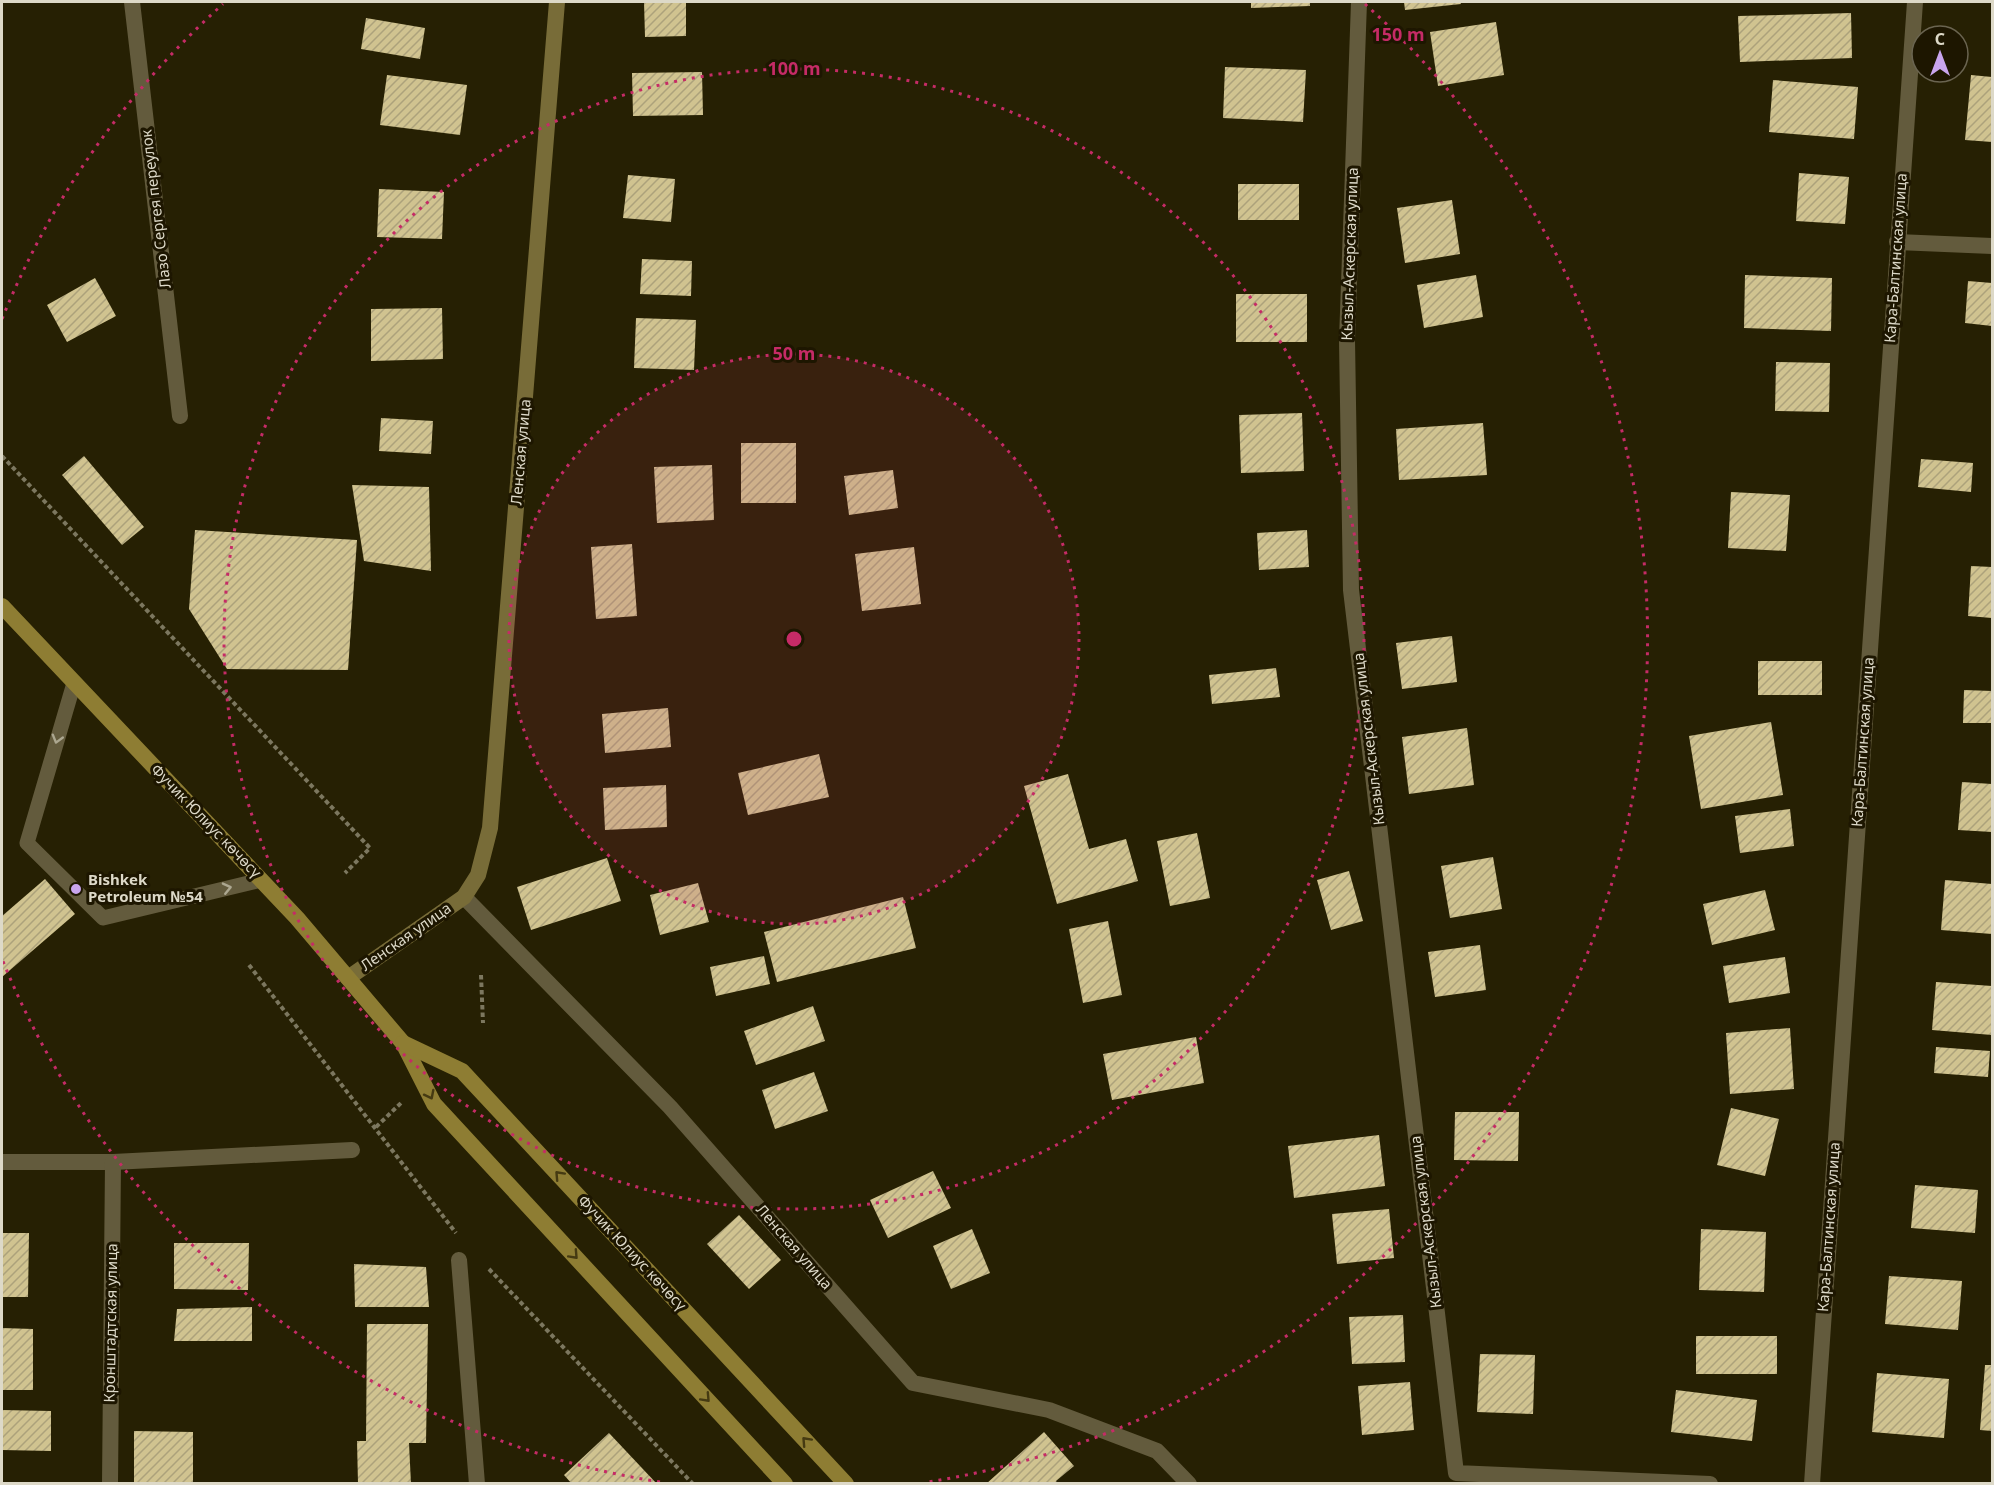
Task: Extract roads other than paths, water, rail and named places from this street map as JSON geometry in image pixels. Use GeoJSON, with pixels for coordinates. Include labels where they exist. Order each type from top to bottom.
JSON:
{"type":"FeatureCollection","features":[{"type":"Feature","properties":{"kind":"main road","name":"Ленская улица"},"geometry":{"type":"LineString","coordinates":[[348,978],[464,897],[478,875],[490,828],[557,2]]}},
{"type":"Feature","properties":{"kind":"main road","name":"Фучик Юлиус көчөсү"},"geometry":{"type":"LineString","coordinates":[[2,606],[261,880],[403,1043],[434,1104],[785,1484]]}},
{"type":"Feature","properties":{"kind":"main road","name":"Фучик Юлиус көчөсү"},"geometry":{"type":"LineString","coordinates":[[403,1043],[462,1071],[846,1484]]}},
{"type":"Feature","properties":{"kind":"street","name":"Лазо Сергея переулок"},"geometry":{"type":"LineString","coordinates":[[132,2],[180,416]]}},
{"type":"Feature","properties":{"kind":"street","name":"Кызыл-Аскерская улица"},"geometry":{"type":"LineString","coordinates":[[1359,2],[1347,340],[1351,590],[1456,1473],[1710,1484]]}},
{"type":"Feature","properties":{"kind":"street","name":"Кара-Балтинская улица"},"geometry":{"type":"LineString","coordinates":[[1812,1484],[1915,2]]}},
{"type":"Feature","properties":{"kind":"street"},"geometry":{"type":"LineString","coordinates":[[1897,242],[1992,246]]}},
{"type":"Feature","properties":{"kind":"street","name":"Ленская улица"},"geometry":{"type":"LineString","coordinates":[[464,897],[670,1107],[913,1383],[1049,1410],[1157,1451],[1190,1484]]}},
{"type":"Feature","properties":{"kind":"street"},"geometry":{"type":"LineString","coordinates":[[2,1162],[113,1162],[352,1150]]}},
{"type":"Feature","properties":{"kind":"street","name":"Кронштадтская улица"},"geometry":{"type":"LineString","coordinates":[[110,1484],[113,1162]]}},
{"type":"Feature","properties":{"kind":"street"},"geometry":{"type":"LineString","coordinates":[[459,1260],[477,1484]]}},
{"type":"Feature","properties":{"kind":"lane"},"geometry":{"type":"LineString","coordinates":[[74,683],[27,843],[103,918],[261,880]]}},
{"type":"Feature","properties":{"kind":"place","name":"Bishkek Petroleum №54"},"geometry":{"type":"Point","coordinates":[76,889]}}]}
